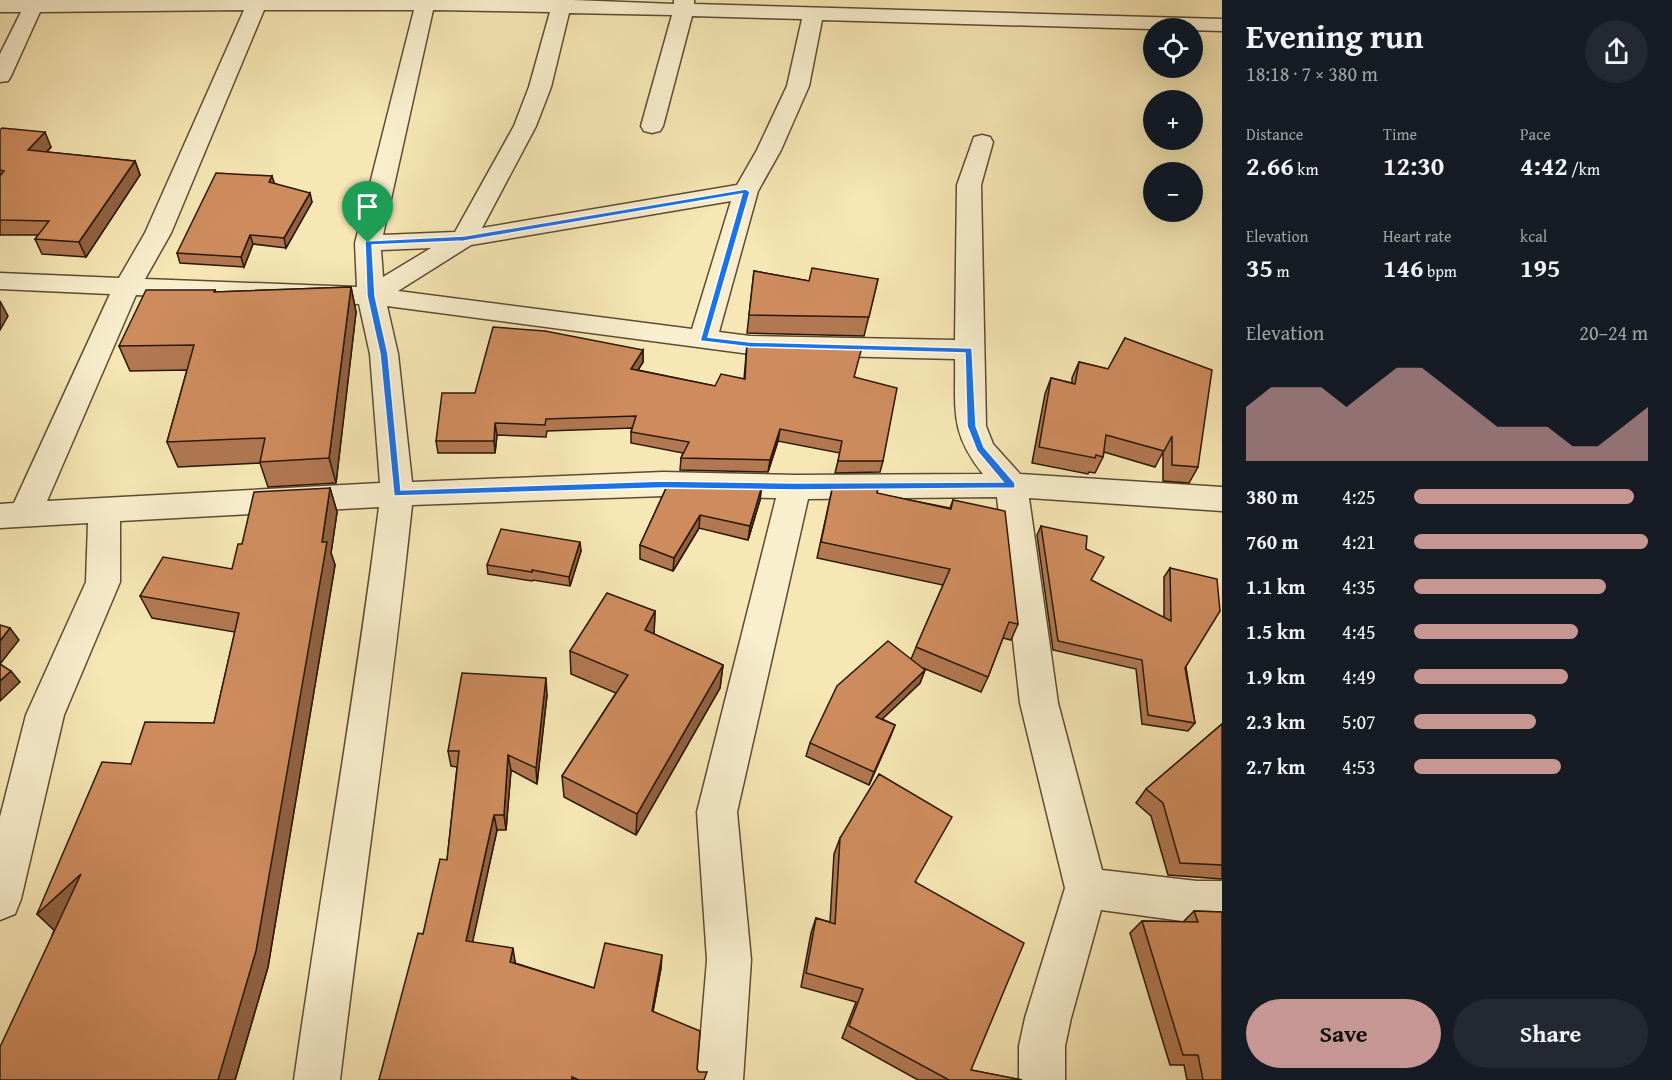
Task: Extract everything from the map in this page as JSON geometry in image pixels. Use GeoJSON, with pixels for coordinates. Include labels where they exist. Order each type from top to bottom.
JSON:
{"type":"FeatureCollection","features":[{"type":"Feature","properties":{"kind":"street"},"geometry":{"type":"LineString","coordinates":[[256,2],[158,233],[126,288],[12,515],[397,494],[663,484],[795,487],[1011,485],[1222,499]]}},
{"type":"Feature","properties":{"kind":"street"},"geometry":{"type":"LineString","coordinates":[[0,6],[34,3],[256,2],[684,4],[785,7],[813,15],[1222,25]]}},
{"type":"Feature","properties":{"kind":"street"},"geometry":{"type":"LineString","coordinates":[[317,1080],[340,901],[379,650],[397,494],[384,354],[371,296],[368,243],[426,2]]}},
{"type":"Feature","properties":{"kind":"street"},"geometry":{"type":"LineString","coordinates":[[0,76],[34,3]]}},
{"type":"Feature","properties":{"kind":"street"},"geometry":{"type":"LineString","coordinates":[[371,296],[464,239],[525,126],[540,87],[563,3]]}},
{"type":"Feature","properties":{"kind":"street"},"geometry":{"type":"LineString","coordinates":[[652,126],[684,4]]}},
{"type":"Feature","properties":{"kind":"street"},"geometry":{"type":"LineString","coordinates":[[703,339],[746,192],[770,150],[798,86],[813,15]]}},
{"type":"Feature","properties":{"kind":"street"},"geometry":{"type":"LineString","coordinates":[[982,142],[969,185],[971,426],[980,448],[1011,485],[1039,703],[1086,888],[1048,1018],[1042,1046],[1042,1080]]}},
{"type":"Feature","properties":{"kind":"street"},"geometry":{"type":"LineString","coordinates":[[368,243],[464,239],[746,192]]}},
{"type":"Feature","properties":{"kind":"street"},"geometry":{"type":"LineString","coordinates":[[0,281],[126,288],[371,296],[750,345],[969,350]]}},
{"type":"Feature","properties":{"kind":"street"},"geometry":{"type":"LineString","coordinates":[[720,1080],[729,960],[717,812],[795,487]]}},
{"type":"Feature","properties":{"kind":"street"},"geometry":{"type":"LineString","coordinates":[[0,899],[45,715],[103,582],[104,510]]}},
{"type":"Feature","properties":{"kind":"street"},"geometry":{"type":"LineString","coordinates":[[1086,888],[1197,902],[1222,902]]}},
{"type":"Feature","properties":{"kind":"building"},"geometry":{"type":"Polygon","coordinates":[[[2,128],[45,132],[28,150],[135,161],[79,242],[35,239],[49,221],[0,220],[0,176],[4,171],[0,170],[0,130],[2,128]]]}},
{"type":"Feature","properties":{"kind":"building"},"geometry":{"type":"Polygon","coordinates":[[[216,173],[272,176],[269,182],[310,193],[284,238],[250,235],[241,257],[177,253],[216,173]]]}},
{"type":"Feature","properties":{"kind":"building"},"geometry":{"type":"Polygon","coordinates":[[[812,268],[878,279],[869,317],[749,315],[754,271],[809,281],[812,268]]]}},
{"type":"Feature","properties":{"kind":"building"},"geometry":{"type":"Polygon","coordinates":[[[351,287],[329,458],[260,462],[265,438],[167,442],[194,345],[119,346],[146,290],[215,290],[214,292],[351,287]]]}},
{"type":"Feature","properties":{"kind":"building"},"geometry":{"type":"Polygon","coordinates":[[[493,327],[545,331],[643,350],[631,369],[715,386],[721,374],[745,379],[747,344],[862,347],[854,377],[897,388],[883,461],[838,461],[842,441],[780,429],[770,460],[681,458],[689,442],[631,432],[636,416],[546,419],[545,425],[495,423],[494,441],[436,441],[442,393],[475,393],[493,327]]]}},
{"type":"Feature","properties":{"kind":"building"},"geometry":{"type":"Polygon","coordinates":[[[1125,338],[1212,370],[1198,467],[1172,465],[1172,436],[1164,451],[1106,435],[1103,457],[1096,455],[1095,458],[1039,447],[1051,378],[1075,384],[1079,362],[1108,369],[1125,338]]]}},
{"type":"Feature","properties":{"kind":"building"},"geometry":{"type":"Polygon","coordinates":[[[668,484],[762,486],[750,526],[700,515],[674,558],[640,545],[668,484]]]}},
{"type":"Feature","properties":{"kind":"building"},"geometry":{"type":"Polygon","coordinates":[[[879,484],[877,493],[951,509],[953,500],[1005,511],[1018,624],[1009,622],[988,677],[916,647],[950,569],[821,542],[833,485],[879,484]]]}},
{"type":"Feature","properties":{"kind":"building"},"geometry":{"type":"Polygon","coordinates":[[[330,488],[322,542],[327,542],[256,951],[218,1080],[0,1080],[0,1047],[81,874],[37,914],[102,762],[131,764],[145,722],[214,723],[239,613],[140,596],[163,557],[232,569],[238,544],[242,544],[254,492],[330,488]]]}},
{"type":"Feature","properties":{"kind":"building"},"geometry":{"type":"Polygon","coordinates":[[[1041,526],[1087,536],[1086,549],[1104,557],[1091,580],[1171,621],[1170,568],[1217,579],[1220,611],[1185,668],[1195,723],[1148,715],[1142,660],[1058,641],[1041,526]]]}},
{"type":"Feature","properties":{"kind":"building"},"geometry":{"type":"Polygon","coordinates":[[[501,529],[580,542],[569,577],[487,565],[501,529]]]}},
{"type":"Feature","properties":{"kind":"building"},"geometry":{"type":"Polygon","coordinates":[[[607,593],[655,611],[645,630],[723,665],[637,814],[562,776],[628,675],[570,651],[607,593]]]}},
{"type":"Feature","properties":{"kind":"building"},"geometry":{"type":"Polygon","coordinates":[[[0,625],[10,628],[0,641],[0,625]]]}},
{"type":"Feature","properties":{"kind":"building"},"geometry":{"type":"Polygon","coordinates":[[[888,641],[925,670],[876,717],[895,725],[874,772],[810,743],[837,686],[888,641]]]}},
{"type":"Feature","properties":{"kind":"building"},"geometry":{"type":"Polygon","coordinates":[[[0,664],[11,671],[0,681],[0,664]]]}},
{"type":"Feature","properties":{"kind":"building"},"geometry":{"type":"Polygon","coordinates":[[[462,673],[546,678],[536,768],[508,755],[504,815],[494,815],[466,941],[513,948],[510,962],[594,988],[605,943],[662,955],[652,1011],[700,1031],[697,1069],[699,1072],[707,1072],[704,1080],[579,1080],[572,1077],[572,1080],[379,1080],[418,933],[423,934],[440,859],[447,860],[459,751],[448,751],[462,673]]]}},
{"type":"Feature","properties":{"kind":"building"},"geometry":{"type":"Polygon","coordinates":[[[1222,724],[1222,865],[1180,863],[1163,803],[1146,789],[1222,724]]]}},
{"type":"Feature","properties":{"kind":"building"},"geometry":{"type":"Polygon","coordinates":[[[879,774],[952,817],[915,882],[1024,943],[971,1070],[1022,1080],[949,1080],[849,1026],[863,989],[806,973],[816,918],[835,924],[840,838],[879,774]]]}},
{"type":"Feature","properties":{"kind":"building"},"geometry":{"type":"Polygon","coordinates":[[[1194,911],[1222,912],[1222,1080],[1203,1080],[1198,1055],[1183,1055],[1142,921],[1198,922],[1194,911]]]}},
{"type":"Feature","properties":{"kind":"route"},"geometry":{"type":"LineString","coordinates":[[746,192],[703,339],[750,345],[969,350],[971,426],[980,448],[1011,485],[795,487],[663,484],[397,494],[384,354],[371,296],[368,243],[464,239],[680,201],[746,192]]}}]}
